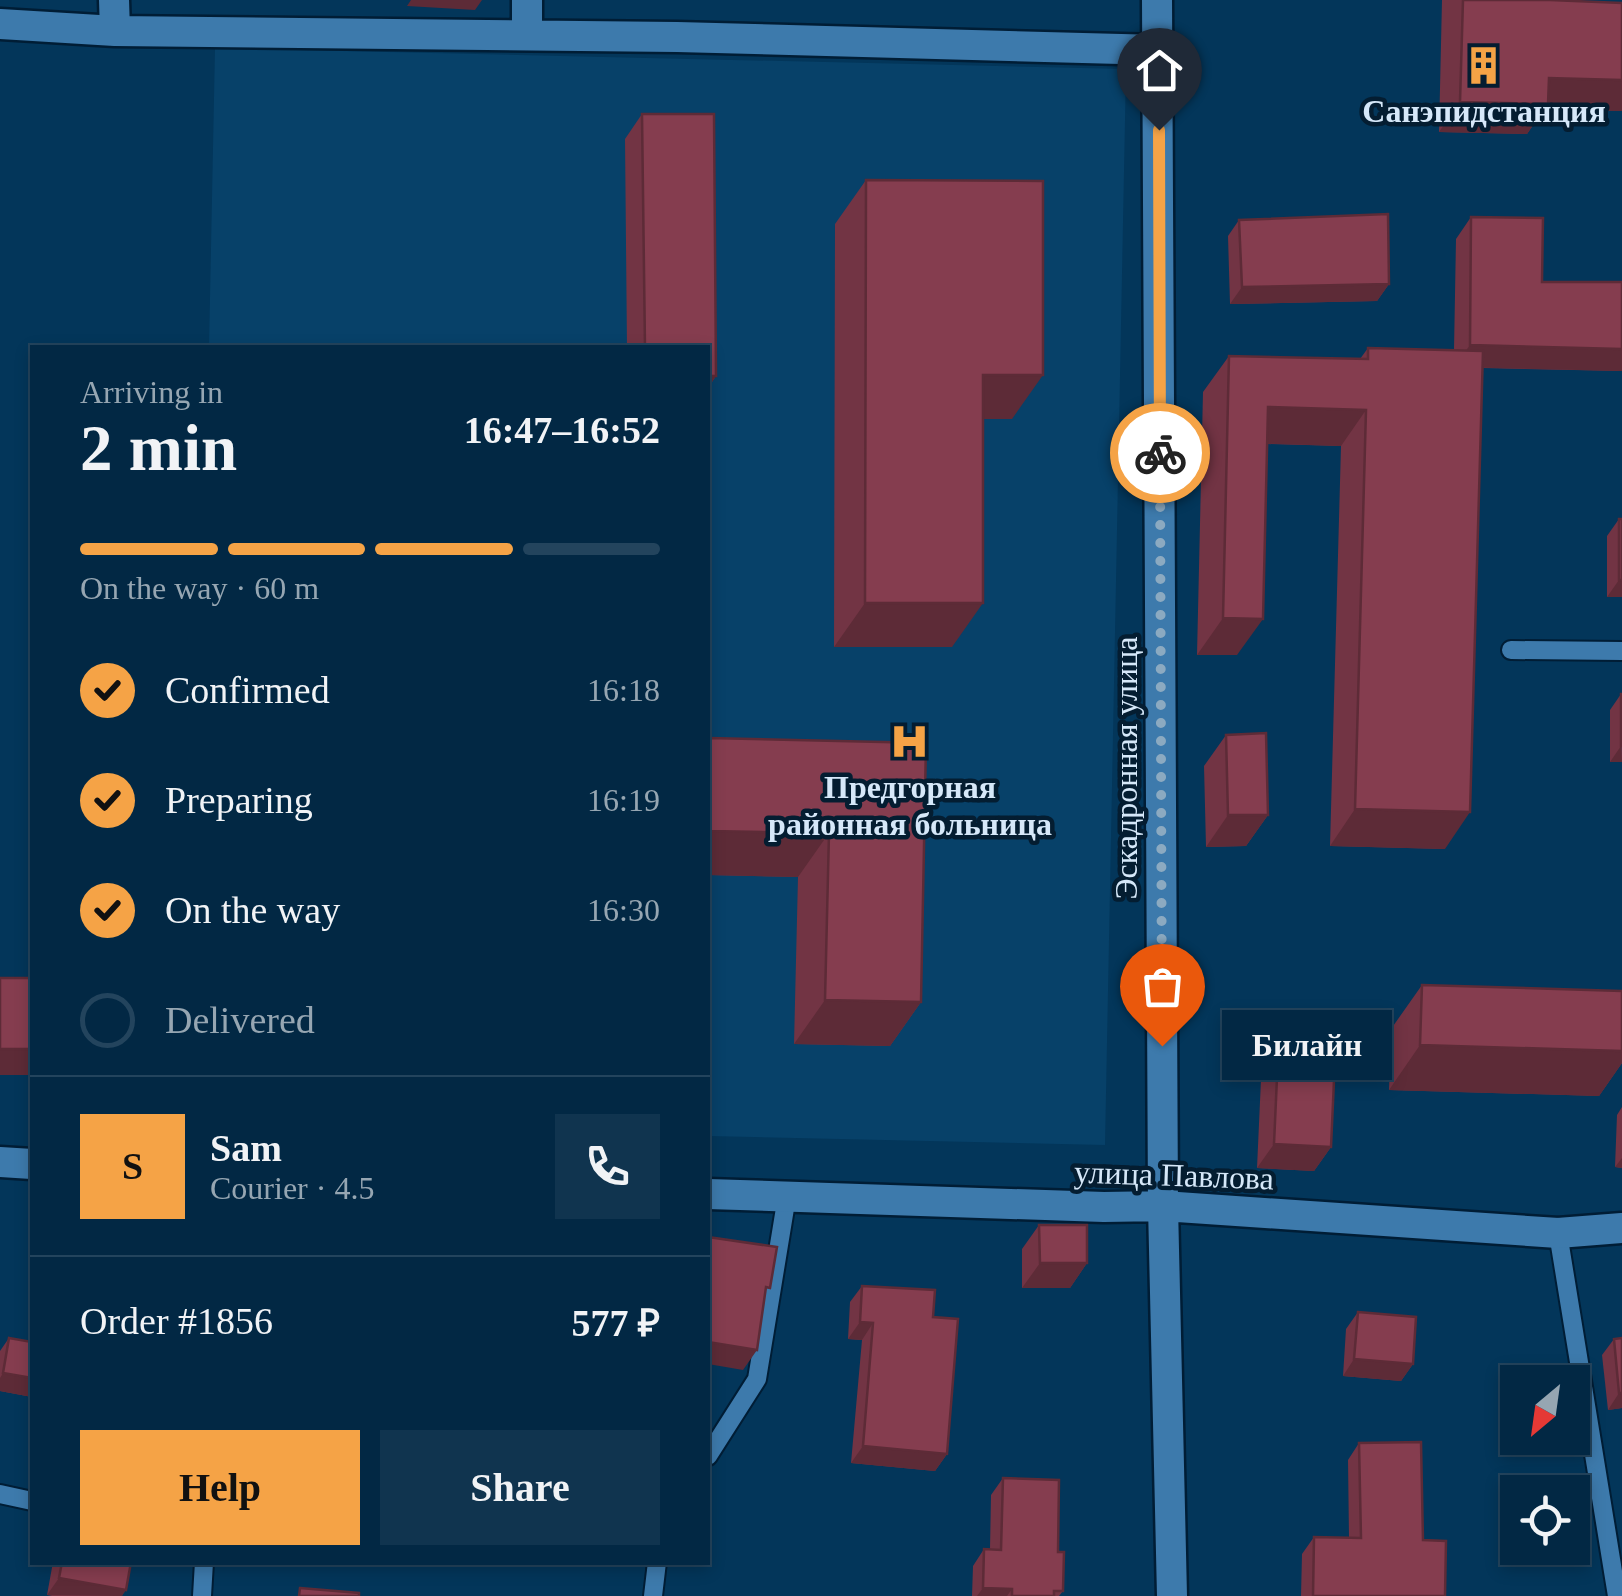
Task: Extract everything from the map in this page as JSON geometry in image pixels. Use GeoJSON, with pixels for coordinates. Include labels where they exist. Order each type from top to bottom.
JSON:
{"type":"FeatureCollection","features":[{"type":"Feature","properties":{"kind":"street"},"geometry":{"type":"LineString","coordinates":[[114,0],[114,32]]}},
{"type":"Feature","properties":{"kind":"street"},"geometry":{"type":"LineString","coordinates":[[527,0],[527,36]]}},
{"type":"Feature","properties":{"kind":"street","name":"Эскадронная улица"},"geometry":{"type":"LineString","coordinates":[[1157,0],[1163,1206],[1172,1596]]}},
{"type":"Feature","properties":{"kind":"street"},"geometry":{"type":"LineString","coordinates":[[0,24],[114,32],[527,36],[1159,50]]}},
{"type":"Feature","properties":{"kind":"street"},"geometry":{"type":"LineString","coordinates":[[0,1162],[30,1164]]}},
{"type":"Feature","properties":{"kind":"street","name":"улица Павлова"},"geometry":{"type":"LineString","coordinates":[[710,1194],[1163,1206],[1558,1233],[1622,1228]]}},
{"type":"Feature","properties":{"kind":"lane"},"geometry":{"type":"LineString","coordinates":[[1512,650],[1622,651]]}},
{"type":"Feature","properties":{"kind":"lane"},"geometry":{"type":"LineString","coordinates":[[710,1453],[757,1379],[787,1196]]}},
{"type":"Feature","properties":{"kind":"lane"},"geometry":{"type":"LineString","coordinates":[[1558,1233],[1617,1596]]}},
{"type":"Feature","properties":{"kind":"lane"},"geometry":{"type":"LineString","coordinates":[[0,1494],[30,1501]]}},
{"type":"Feature","properties":{"kind":"lane"},"geometry":{"type":"LineString","coordinates":[[202,1596],[204,1565]]}},
{"type":"Feature","properties":{"kind":"lane"},"geometry":{"type":"LineString","coordinates":[[653,1596],[658,1565]]}},
{"type":"Feature","properties":{"kind":"shaded area","name":"Предгорная районная больница"},"geometry":{"type":"Polygon","coordinates":[[[215,48],[1126,69],[1105,1145],[710,1136],[710,345],[209,345],[215,48]]]}},
{"type":"Feature","properties":{"kind":"building"},"geometry":{"type":"Polygon","coordinates":[[[1463,0],[1622,3],[1622,80],[1549,78],[1548,104],[1460,102],[1463,0]]]}},
{"type":"Feature","properties":{"kind":"building"},"geometry":{"type":"Polygon","coordinates":[[[642,114],[714,114],[716,376],[710,376],[710,345],[645,345],[642,114]]]}},
{"type":"Feature","properties":{"kind":"building"},"geometry":{"type":"Polygon","coordinates":[[[866,180],[1043,181],[1043,375],[983,375],[983,603],[865,603],[866,180]]]}},
{"type":"Feature","properties":{"kind":"building"},"geometry":{"type":"Polygon","coordinates":[[[1388,214],[1389,284],[1242,287],[1239,220],[1388,214]]]}},
{"type":"Feature","properties":{"kind":"building"},"geometry":{"type":"Polygon","coordinates":[[[1471,217],[1543,218],[1542,282],[1622,282],[1622,349],[1470,345],[1471,217]]]}},
{"type":"Feature","properties":{"kind":"building"},"geometry":{"type":"Polygon","coordinates":[[[1368,348],[1483,351],[1470,812],[1355,809],[1366,410],[1268,407],[1263,619],[1223,618],[1229,356],[1368,359],[1368,348]]]}},
{"type":"Feature","properties":{"kind":"building"},"geometry":{"type":"Polygon","coordinates":[[[1622,519],[1622,580],[1619,580],[1622,519]]]}},
{"type":"Feature","properties":{"kind":"building"},"geometry":{"type":"Polygon","coordinates":[[[1266,733],[1268,815],[1228,815],[1226,735],[1266,733]]]}},
{"type":"Feature","properties":{"kind":"building"},"geometry":{"type":"Polygon","coordinates":[[[710,738],[926,743],[921,1002],[825,1000],[829,833],[710,831],[710,738]]]}},
{"type":"Feature","properties":{"kind":"building"},"geometry":{"type":"Polygon","coordinates":[[[0,978],[30,978],[30,1049],[0,1049],[0,978]]]}},
{"type":"Feature","properties":{"kind":"building"},"geometry":{"type":"Polygon","coordinates":[[[1422,985],[1622,991],[1622,1051],[1420,1045],[1422,985]]]}},
{"type":"Feature","properties":{"kind":"building"},"geometry":{"type":"Polygon","coordinates":[[[1280,1011],[1337,1014],[1331,1147],[1274,1144],[1280,1011]]]}},
{"type":"Feature","properties":{"kind":"building"},"geometry":{"type":"Polygon","coordinates":[[[1039,1225],[1087,1225],[1087,1263],[1040,1263],[1039,1225]]]}},
{"type":"Feature","properties":{"kind":"building"},"geometry":{"type":"Polygon","coordinates":[[[710,1237],[777,1247],[770,1288],[766,1287],[757,1350],[710,1342],[710,1237]]]}},
{"type":"Feature","properties":{"kind":"building"},"geometry":{"type":"Polygon","coordinates":[[[862,1286],[935,1290],[933,1317],[958,1319],[947,1454],[863,1446],[873,1323],[860,1322],[862,1286]]]}},
{"type":"Feature","properties":{"kind":"building"},"geometry":{"type":"Polygon","coordinates":[[[1358,1312],[1416,1317],[1413,1364],[1354,1359],[1358,1312]]]}},
{"type":"Feature","properties":{"kind":"building"},"geometry":{"type":"Polygon","coordinates":[[[9,1338],[30,1342],[30,1378],[3,1373],[9,1338]]]}},
{"type":"Feature","properties":{"kind":"building"},"geometry":{"type":"Polygon","coordinates":[[[1622,1338],[1622,1393],[1619,1393],[1614,1339],[1622,1338]]]}},
{"type":"Feature","properties":{"kind":"building"},"geometry":{"type":"Polygon","coordinates":[[[1421,1442],[1423,1540],[1446,1541],[1445,1596],[1313,1596],[1314,1537],[1361,1538],[1359,1443],[1421,1442]]]}},
{"type":"Feature","properties":{"kind":"building"},"geometry":{"type":"Polygon","coordinates":[[[1003,1478],[1059,1480],[1058,1552],[1064,1552],[1063,1591],[1054,1591],[1054,1596],[1012,1596],[1012,1589],[983,1588],[984,1549],[1001,1550],[1003,1478]]]}},
{"type":"Feature","properties":{"kind":"building"},"geometry":{"type":"Polygon","coordinates":[[[61,1565],[130,1565],[126,1590],[59,1578],[61,1565]]]}},
{"type":"Feature","properties":{"kind":"building"},"geometry":{"type":"Polygon","coordinates":[[[300,1588],[359,1593],[359,1596],[299,1596],[300,1588]]]}},
{"type":"Feature","properties":{"kind":"way so far"},"geometry":{"type":"LineString","coordinates":[[1160,453],[1162,1046]]}},
{"type":"Feature","properties":{"kind":"place","name":"Санэпидстанция"},"geometry":{"type":"Point","coordinates":[1484,66]}},
{"type":"Feature","properties":{"kind":"place","name":"Предгорная районная больница"},"geometry":{"type":"Point","coordinates":[910,742]}},
{"type":"Feature","properties":{"kind":"place","name":"Билайн"},"geometry":{"type":"Point","coordinates":[1162,1046]}},
{"type":"Feature","properties":{"kind":"route"},"geometry":{"type":"LineString","coordinates":[[1159,130],[1160,453]]}}]}
